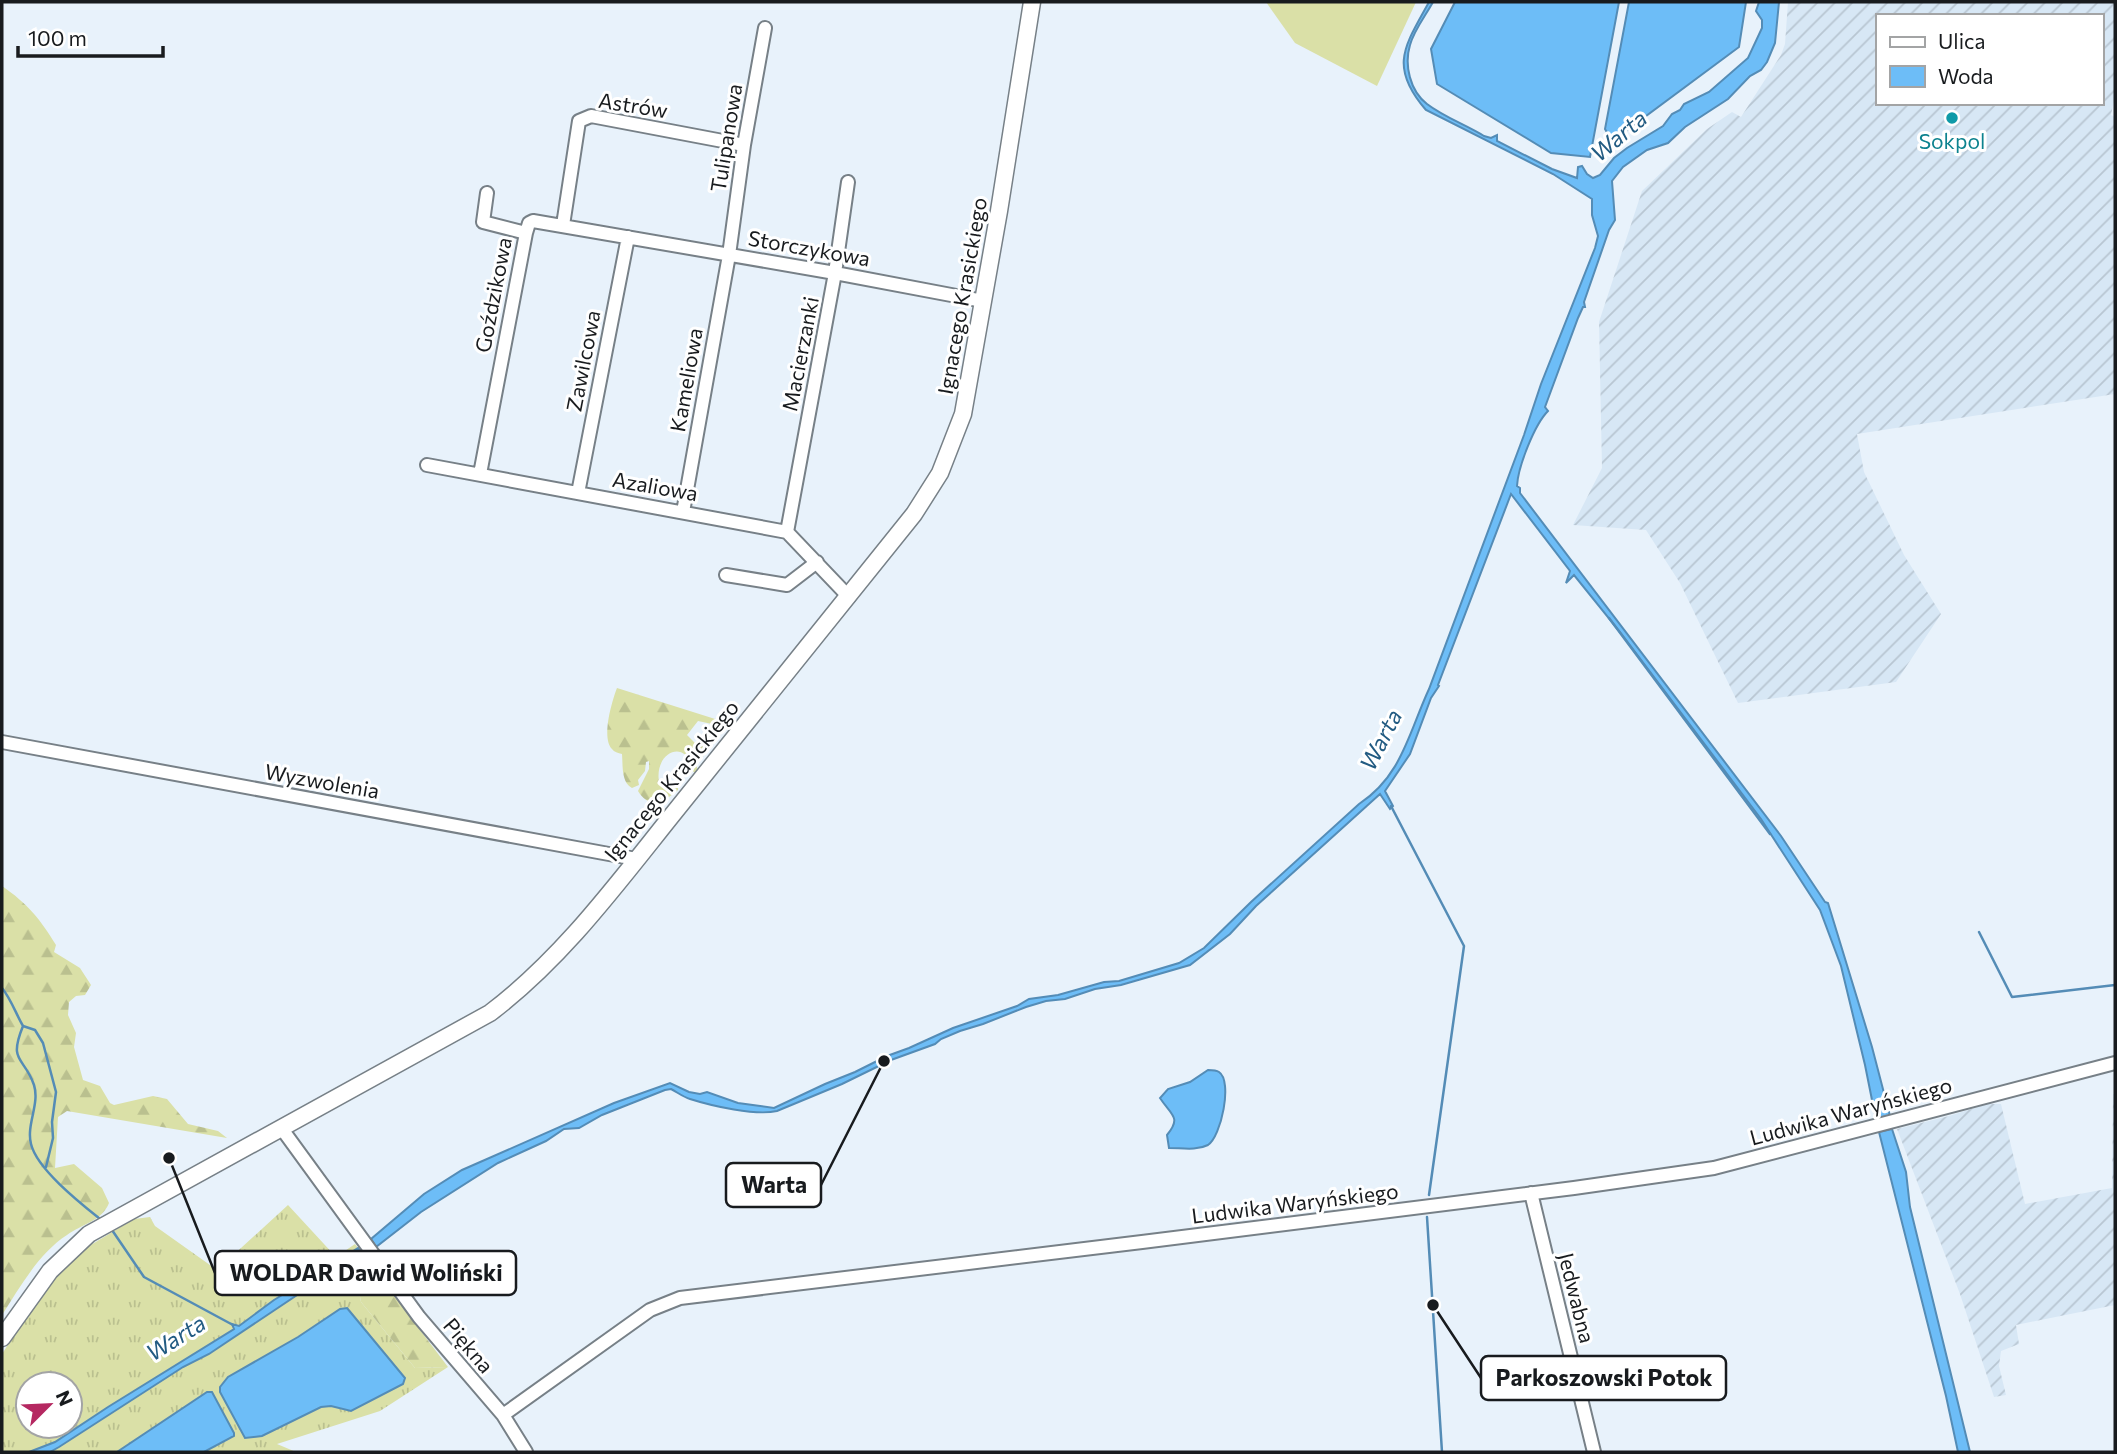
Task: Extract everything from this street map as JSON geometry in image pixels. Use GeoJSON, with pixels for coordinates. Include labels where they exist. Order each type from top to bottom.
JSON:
{"type":"FeatureCollection","features":[{"type":"Feature","properties":{"kind":"street","name":"Ignacego Krasickiego"},"geometry":{"type":"LineString","coordinates":[[2,1338],[50,1270],[89,1234],[498,1007],[536,976],[559,953],[636,859],[914,514],[945,461],[963,414],[1032,2]]}},
{"type":"Feature","properties":{"kind":"street","name":"Tulipanowa"},"geometry":{"type":"LineString","coordinates":[[729,255],[744,145],[765,28]]}},
{"type":"Feature","properties":{"kind":"street","name":"Astrów"},"geometry":{"type":"LineString","coordinates":[[563,225],[579,121],[584,118],[592,116],[744,145]]}},
{"type":"Feature","properties":{"kind":"street","name":"Macierzanki"},"geometry":{"type":"LineString","coordinates":[[787,532],[835,273],[848,182]]}},
{"type":"Feature","properties":{"kind":"street"},"geometry":{"type":"LineString","coordinates":[[487,193],[483,222],[526,233]]}},
{"type":"Feature","properties":{"kind":"street","name":"Goździkowa"},"geometry":{"type":"LineString","coordinates":[[480,474],[529,223],[534,220],[628,237]]}},
{"type":"Feature","properties":{"kind":"street","name":"Storczykowa"},"geometry":{"type":"LineString","coordinates":[[628,237],[984,301]]}},
{"type":"Feature","properties":{"kind":"street","name":"Zawilcowa"},"geometry":{"type":"LineString","coordinates":[[578,493],[628,237]]}},
{"type":"Feature","properties":{"kind":"street","name":"Kameliowa"},"geometry":{"type":"LineString","coordinates":[[683,512],[729,255]]}},
{"type":"Feature","properties":{"kind":"street","name":"Azaliowa"},"geometry":{"type":"LineString","coordinates":[[427,465],[787,532]]}},
{"type":"Feature","properties":{"kind":"street"},"geometry":{"type":"LineString","coordinates":[[787,532],[849,597]]}},
{"type":"Feature","properties":{"kind":"street"},"geometry":{"type":"LineString","coordinates":[[726,575],[787,584],[817,562]]}},
{"type":"Feature","properties":{"kind":"street","name":"Wyzwolenia"},"geometry":{"type":"LineString","coordinates":[[2,743],[636,859]]}},
{"type":"Feature","properties":{"kind":"street","name":"Ludwika Waryńskiego"},"geometry":{"type":"LineString","coordinates":[[503,1415],[650,1310],[680,1298],[1714,1168],[2115,1063]]}},
{"type":"Feature","properties":{"kind":"street","name":"Piękna"},"geometry":{"type":"LineString","coordinates":[[282,1129],[419,1317],[503,1415],[526,1452]]}},
{"type":"Feature","properties":{"kind":"street","name":"Jedwabna"},"geometry":{"type":"LineString","coordinates":[[1531,1193],[1594,1452]]}},
{"type":"Feature","properties":{"kind":"shaded area"},"geometry":{"type":"Polygon","coordinates":[[[1788,2],[2115,2],[2115,95],[2111,115],[2115,117],[2115,394],[1857,434],[1864,472],[1904,555],[1941,614],[1896,682],[1738,703],[1680,583],[1646,530],[1573,525],[1602,468],[1599,322],[1642,191],[1707,129],[1732,112],[1741,117],[1781,55],[1785,44],[1788,2]]]}},
{"type":"Feature","properties":{"kind":"shaded area"},"geometry":{"type":"Polygon","coordinates":[[[2113,1094],[2115,1305],[2016,1325],[2019,1344],[2001,1351],[1999,1366],[2006,1395],[1994,1397],[1960,1294],[1897,1129],[1987,1104],[2001,1104],[2025,1204],[2112,1188],[2113,1094]]]}},
{"type":"Feature","properties":{"kind":"green space"},"geometry":{"type":"Polygon","coordinates":[[[1266,2],[1416,2],[1377,86],[1295,43],[1266,2]]]}},
{"type":"Feature","properties":{"kind":"green space"},"geometry":{"type":"Polygon","coordinates":[[[617,688],[731,724],[726,727],[698,721],[687,735],[699,747],[709,734],[709,750],[697,762],[697,774],[691,770],[689,760],[684,754],[672,752],[666,756],[659,771],[659,782],[668,782],[678,787],[678,790],[658,802],[647,800],[638,791],[649,769],[649,761],[638,780],[639,785],[632,788],[624,778],[622,754],[614,751],[609,744],[608,719],[617,688]]]}},
{"type":"Feature","properties":{"kind":"green space"},"geometry":{"type":"Polygon","coordinates":[[[2,886],[39,920],[56,945],[54,952],[80,968],[91,985],[85,995],[76,996],[69,1002],[68,1015],[76,1033],[74,1047],[83,1080],[100,1086],[114,1105],[153,1096],[167,1099],[188,1124],[218,1131],[227,1138],[67,1111],[58,1117],[55,1168],[74,1164],[102,1188],[109,1203],[97,1218],[67,1235],[48,1251],[31,1271],[2,1315],[2,886]]]}},
{"type":"Feature","properties":{"kind":"green space"},"geometry":{"type":"Polygon","coordinates":[[[288,1205],[336,1257],[355,1271],[361,1302],[415,1368],[448,1367],[380,1411],[277,1444],[296,1452],[2,1452],[2,1354],[36,1301],[57,1275],[84,1249],[134,1219],[150,1217],[155,1226],[217,1270],[288,1205]]]}},
{"type":"Feature","properties":{"kind":"green space"},"geometry":{"type":"Polygon","coordinates":[[[355,1244],[448,1367],[415,1368],[361,1302],[355,1270],[336,1257],[355,1244]]]}},
{"type":"Feature","properties":{"kind":"water"},"geometry":{"type":"Polygon","coordinates":[[[1429,2],[1433,2],[1414,34],[1408,53],[1410,77],[1421,99],[1484,136],[1491,138],[1497,135],[1497,141],[1552,169],[1577,178],[1578,167],[1582,166],[1593,178],[1600,175],[1614,158],[1627,148],[1663,126],[1684,104],[1709,92],[1748,58],[1762,28],[1762,20],[1756,11],[1759,2],[1779,2],[1775,43],[1761,70],[1750,76],[1728,99],[1685,127],[1668,143],[1647,150],[1623,167],[1612,181],[1615,220],[1584,302],[1585,307],[1578,318],[1545,407],[1548,411],[1538,425],[1524,457],[1517,486],[1781,836],[1828,903],[1890,1116],[1876,1120],[1841,966],[1820,910],[1761,819],[1620,632],[1574,575],[1566,583],[1570,571],[1511,494],[1439,686],[1431,698],[1410,754],[1385,791],[1393,806],[1390,809],[1380,794],[1256,906],[1230,934],[1190,965],[1121,985],[1026,1007],[960,1031],[777,1111],[734,1110],[690,1099],[671,1089],[665,1090],[602,1115],[579,1128],[564,1129],[546,1141],[498,1163],[421,1212],[376,1247],[371,1239],[424,1194],[462,1170],[614,1103],[670,1083],[689,1092],[707,1092],[738,1103],[774,1108],[887,1056],[1029,999],[1119,981],[1179,963],[1204,948],[1385,780],[1403,752],[1429,689],[1598,236],[1592,215],[1592,199],[1553,174],[1426,110],[1414,95],[1407,81],[1404,56],[1413,31],[1429,2]]]}},
{"type":"Feature","properties":{"kind":"water"},"geometry":{"type":"Polygon","coordinates":[[[1455,2],[1619,2],[1590,157],[1551,153],[1437,84],[1431,49],[1455,2]]]}},
{"type":"Feature","properties":{"kind":"water"},"geometry":{"type":"Polygon","coordinates":[[[1629,2],[1746,2],[1739,47],[1613,138],[1605,129],[1629,2]]]}},
{"type":"Feature","properties":{"kind":"water"},"geometry":{"type":"Polygon","coordinates":[[[1208,1070],[1219,1072],[1225,1086],[1224,1109],[1213,1140],[1208,1145],[1194,1149],[1169,1148],[1167,1135],[1174,1120],[1160,1098],[1168,1089],[1190,1082],[1208,1070]]]}},
{"type":"Feature","properties":{"kind":"water"},"geometry":{"type":"Polygon","coordinates":[[[1892,1129],[1906,1172],[1910,1207],[1970,1452],[1958,1452],[1879,1132],[1892,1129]]]}},
{"type":"Feature","properties":{"kind":"water"},"geometry":{"type":"Polygon","coordinates":[[[358,1248],[363,1254],[84,1431],[84,1423],[234,1329],[232,1324],[239,1326],[274,1300],[358,1248]]]}},
{"type":"Feature","properties":{"kind":"water"},"geometry":{"type":"Polygon","coordinates":[[[347,1308],[405,1378],[403,1384],[351,1411],[331,1406],[321,1407],[262,1436],[245,1438],[220,1392],[220,1387],[228,1377],[298,1337],[340,1309],[347,1308]]]}},
{"type":"Feature","properties":{"kind":"water"},"geometry":{"type":"Polygon","coordinates":[[[207,1392],[212,1392],[234,1436],[204,1452],[117,1452],[207,1392]]]}},
{"type":"Feature","properties":{"kind":"water"},"geometry":{"type":"Polygon","coordinates":[[[70,1440],[50,1452],[29,1452],[55,1442],[70,1440]]]}},
{"type":"Feature","properties":{"kind":"waterway"},"geometry":{"type":"LineString","coordinates":[[1609,618],[1770,834]]}},
{"type":"Feature","properties":{"kind":"waterway"},"geometry":{"type":"LineString","coordinates":[[1391,806],[1464,946],[1429,1195]]}},
{"type":"Feature","properties":{"kind":"waterway"},"geometry":{"type":"LineString","coordinates":[[1979,932],[2012,997],[2115,985]]}},
{"type":"Feature","properties":{"kind":"waterway"},"geometry":{"type":"LineString","coordinates":[[2,988],[23,1026],[17,1053],[34,1085],[35,1100],[30,1137],[35,1154],[60,1185],[100,1219]]}},
{"type":"Feature","properties":{"kind":"waterway"},"geometry":{"type":"LineString","coordinates":[[23,1026],[35,1030],[43,1043],[56,1092],[53,1138],[46,1167]]}},
{"type":"Feature","properties":{"kind":"waterway"},"geometry":{"type":"LineString","coordinates":[[1427,1217],[1442,1452]]}},
{"type":"Feature","properties":{"kind":"waterway"},"geometry":{"type":"LineString","coordinates":[[112,1230],[144,1277],[233,1325]]}},
{"type":"Feature","properties":{"kind":"place","name":"Sokpol"},"geometry":{"type":"Point","coordinates":[1952,118]}},
{"type":"Feature","properties":{"kind":"place","name":"Warta"},"geometry":{"type":"Point","coordinates":[884,1061]}},
{"type":"Feature","properties":{"kind":"place","name":"WOLDAR Dawid Woliński"},"geometry":{"type":"Point","coordinates":[169,1158]}},
{"type":"Feature","properties":{"kind":"place","name":"Parkoszowski Potok"},"geometry":{"type":"Point","coordinates":[1433,1305]}}]}
